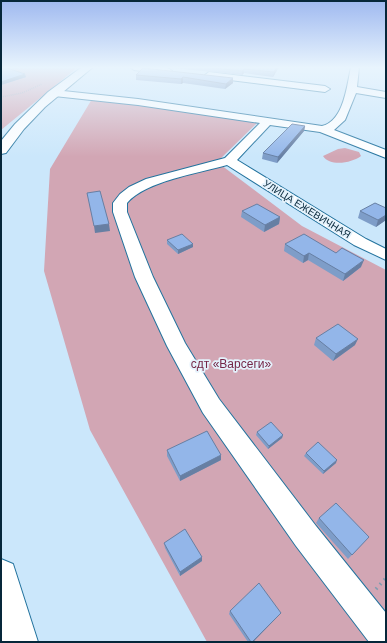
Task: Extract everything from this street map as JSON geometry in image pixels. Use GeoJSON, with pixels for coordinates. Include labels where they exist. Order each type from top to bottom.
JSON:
{"type":"FeatureCollection","features":[{"type":"Feature","properties":{"kind":"main road"},"geometry":{"type":"LineString","coordinates":[[1,150],[13,132],[50,97]]}},
{"type":"Feature","properties":{"kind":"main road"},"geometry":{"type":"LineString","coordinates":[[1,576],[19,642]]}},
{"type":"Feature","properties":{"kind":"street"},"geometry":{"type":"LineString","coordinates":[[91,97],[138,102],[322,129],[386,154]]}},
{"type":"Feature","properties":{"kind":"street"},"geometry":{"type":"LineString","coordinates":[[322,129],[331,127],[340,120],[349,97]]}},
{"type":"Feature","properties":{"kind":"street"},"geometry":{"type":"LineString","coordinates":[[268,121],[229,161],[151,182],[125,196],[120,203],[120,212],[144,277],[177,346],[211,406],[306,536],[386,638]]}},
{"type":"Feature","properties":{"kind":"street","name":"УЛИЦА ЕЖЕВИЧНАЯ"},"geometry":{"type":"LineString","coordinates":[[229,161],[360,242],[386,255]]}},
{"type":"Feature","properties":{"kind":"green space"},"geometry":{"type":"Polygon","coordinates":[[[1,97],[41,97],[1,130],[1,97]]]}},
{"type":"Feature","properties":{"kind":"green space","name":"сдт «Варсеги»"},"geometry":{"type":"Polygon","coordinates":[[[92,99],[259,121],[217,162],[302,226],[386,270],[386,642],[207,642],[90,430],[44,271],[50,169],[92,99]]]}},
{"type":"Feature","properties":{"kind":"green space"},"geometry":{"type":"Polygon","coordinates":[[[345,148],[359,152],[361,156],[347,162],[336,163],[331,162],[323,156],[338,149],[345,148]]]}},
{"type":"Feature","properties":{"kind":"building"},"geometry":{"type":"Polygon","coordinates":[[[292,124],[305,126],[278,157],[263,153],[292,124]]]}},
{"type":"Feature","properties":{"kind":"building"},"geometry":{"type":"Polygon","coordinates":[[[100,191],[109,224],[94,226],[87,193],[100,191]]]}},
{"type":"Feature","properties":{"kind":"building"},"geometry":{"type":"Polygon","coordinates":[[[375,203],[386,208],[386,215],[378,220],[360,211],[375,203]]]}},
{"type":"Feature","properties":{"kind":"building"},"geometry":{"type":"Polygon","coordinates":[[[257,204],[280,217],[265,225],[242,211],[257,204]]]}},
{"type":"Feature","properties":{"kind":"building"},"geometry":{"type":"Polygon","coordinates":[[[182,234],[193,244],[178,250],[167,240],[182,234]]]}},
{"type":"Feature","properties":{"kind":"building"},"geometry":{"type":"Polygon","coordinates":[[[304,234],[336,253],[342,248],[364,260],[345,274],[309,253],[304,256],[285,244],[304,234]]]}},
{"type":"Feature","properties":{"kind":"building"},"geometry":{"type":"Polygon","coordinates":[[[338,324],[358,339],[336,354],[316,338],[338,324]]]}},
{"type":"Feature","properties":{"kind":"building"},"geometry":{"type":"Polygon","coordinates":[[[271,422],[283,435],[269,446],[257,432],[271,422]]]}},
{"type":"Feature","properties":{"kind":"building"},"geometry":{"type":"Polygon","coordinates":[[[207,431],[221,455],[180,476],[167,450],[207,431]]]}},
{"type":"Feature","properties":{"kind":"building"},"geometry":{"type":"Polygon","coordinates":[[[318,442],[337,460],[324,471],[306,453],[318,442]]]}},
{"type":"Feature","properties":{"kind":"building"},"geometry":{"type":"Polygon","coordinates":[[[336,503],[369,537],[352,555],[319,518],[336,503]]]}},
{"type":"Feature","properties":{"kind":"building"},"geometry":{"type":"Polygon","coordinates":[[[185,529],[202,557],[180,572],[164,543],[185,529]]]}},
{"type":"Feature","properties":{"kind":"building"},"geometry":{"type":"Polygon","coordinates":[[[259,583],[281,613],[251,642],[230,611],[259,583]]]}}]}
